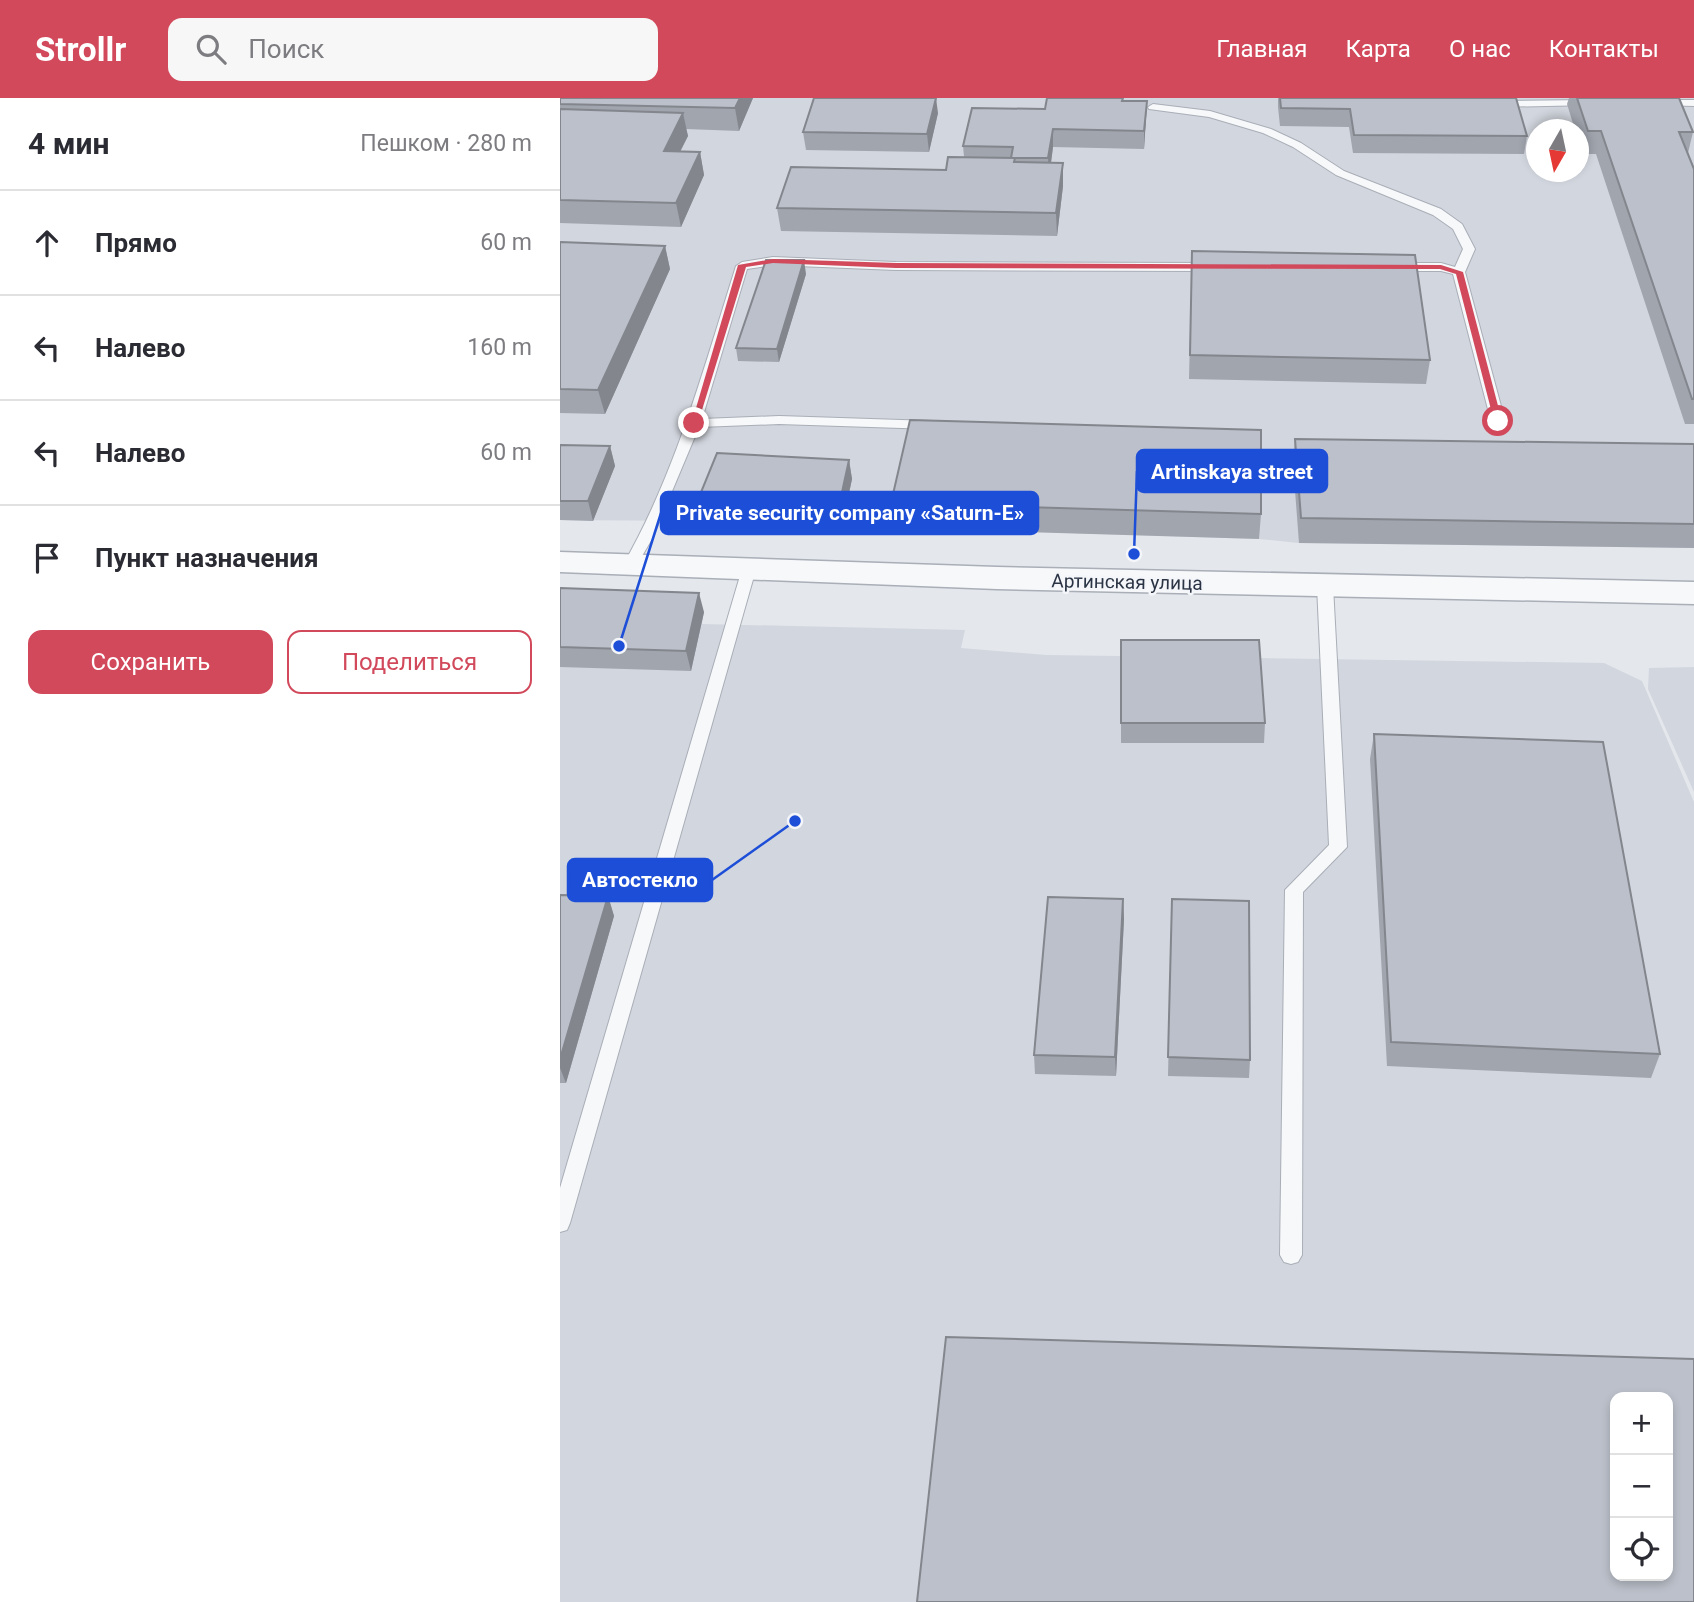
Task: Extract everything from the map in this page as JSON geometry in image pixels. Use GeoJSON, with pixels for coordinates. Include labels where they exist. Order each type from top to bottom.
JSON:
{"type":"FeatureCollection","features":[{"type":"Feature","properties":{"kind":"street","name":"Артинская улица"},"geometry":{"type":"LineString","coordinates":[[560,562],[1325,586],[1694,593]]}},
{"type":"Feature","properties":{"kind":"lane"},"geometry":{"type":"LineString","coordinates":[[1649,102],[1694,103]]}},
{"type":"Feature","properties":{"kind":"lane"},"geometry":{"type":"LineString","coordinates":[[1486,104],[1607,103]]}},
{"type":"Feature","properties":{"kind":"lane"},"geometry":{"type":"LineString","coordinates":[[1153,107],[1210,114],[1267,131],[1297,145],[1340,173],[1437,212],[1458,227],[1469,249],[1459,272],[1498,421]]}},
{"type":"Feature","properties":{"kind":"lane"},"geometry":{"type":"LineString","coordinates":[[630,565],[645,539],[694,423],[742,265],[773,261],[922,266],[1227,267]]}},
{"type":"Feature","properties":{"kind":"lane"},"geometry":{"type":"LineString","coordinates":[[1374,266],[1441,267],[1459,272]]}},
{"type":"Feature","properties":{"kind":"lane"},"geometry":{"type":"LineString","coordinates":[[694,423],[779,420],[953,426]]}},
{"type":"Feature","properties":{"kind":"lane"},"geometry":{"type":"LineString","coordinates":[[560,1223],[749,569]]}},
{"type":"Feature","properties":{"kind":"lane"},"geometry":{"type":"LineString","coordinates":[[1291,1255],[1294,890],[1338,847],[1325,586]]}},
{"type":"Feature","properties":{"kind":"shaded area"},"geometry":{"type":"Polygon","coordinates":[[[560,98],[1694,98],[1694,548],[1299,543],[1259,539],[702,521],[560,520],[560,98]]]}},
{"type":"Feature","properties":{"kind":"shaded area"},"geometry":{"type":"Polygon","coordinates":[[[560,607],[704,612],[702,624],[965,630],[961,648],[1047,655],[1604,663],[1642,681],[1694,802],[1694,1602],[560,1602],[560,607]]]}},
{"type":"Feature","properties":{"kind":"shaded area"},"geometry":{"type":"Polygon","coordinates":[[[1694,667],[1694,792],[1648,689],[1649,668],[1694,667]]]}},
{"type":"Feature","properties":{"kind":"building"},"geometry":{"type":"Polygon","coordinates":[[[560,98],[740,98],[735,108],[560,104],[560,98]]]}},
{"type":"Feature","properties":{"kind":"building"},"geometry":{"type":"Polygon","coordinates":[[[814,98],[936,98],[927,134],[803,132],[814,98]]]}},
{"type":"Feature","properties":{"kind":"building"},"geometry":{"type":"Polygon","coordinates":[[[1047,98],[1123,98],[1122,101],[1147,101],[1144,131],[1053,129],[1048,158],[1011,158],[1013,147],[963,146],[972,108],[1045,109],[1047,98]]]}},
{"type":"Feature","properties":{"kind":"building"},"geometry":{"type":"Polygon","coordinates":[[[1280,98],[1516,98],[1526,136],[1354,135],[1350,109],[1281,108],[1280,98]]]}},
{"type":"Feature","properties":{"kind":"building"},"geometry":{"type":"Polygon","coordinates":[[[1577,98],[1679,98],[1693,132],[1679,132],[1694,169],[1694,399],[1601,131],[1589,131],[1589,119],[1584,119],[1577,98]]]}},
{"type":"Feature","properties":{"kind":"building"},"geometry":{"type":"Polygon","coordinates":[[[560,109],[683,113],[664,151],[700,152],[676,203],[560,200],[560,109]]]}},
{"type":"Feature","properties":{"kind":"building"},"geometry":{"type":"Polygon","coordinates":[[[948,157],[1015,158],[1014,162],[1063,163],[1056,213],[777,208],[791,167],[946,170],[948,157]]]}},
{"type":"Feature","properties":{"kind":"building"},"geometry":{"type":"Polygon","coordinates":[[[560,242],[665,246],[598,390],[560,389],[560,242]]]}},
{"type":"Feature","properties":{"kind":"building"},"geometry":{"type":"Polygon","coordinates":[[[1192,251],[1415,255],[1430,360],[1190,355],[1192,251]]]}},
{"type":"Feature","properties":{"kind":"building"},"geometry":{"type":"Polygon","coordinates":[[[766,260],[804,260],[777,349],[736,348],[766,260]]]}},
{"type":"Feature","properties":{"kind":"building"},"geometry":{"type":"Polygon","coordinates":[[[910,420],[1261,430],[1261,514],[891,503],[910,420]]]}},
{"type":"Feature","properties":{"kind":"building"},"geometry":{"type":"Polygon","coordinates":[[[1295,439],[1694,444],[1694,524],[1301,518],[1295,439]]]}},
{"type":"Feature","properties":{"kind":"building"},"geometry":{"type":"Polygon","coordinates":[[[560,445],[610,446],[588,501],[560,501],[560,445]]]}},
{"type":"Feature","properties":{"kind":"building"},"geometry":{"type":"Polygon","coordinates":[[[717,453],[849,460],[839,506],[697,502],[717,453]]]}},
{"type":"Feature","properties":{"kind":"building"},"geometry":{"type":"Polygon","coordinates":[[[560,588],[699,593],[686,651],[560,647],[560,588]]]}},
{"type":"Feature","properties":{"kind":"building"},"geometry":{"type":"Polygon","coordinates":[[[1121,640],[1259,640],[1265,723],[1121,723],[1121,640]]]}},
{"type":"Feature","properties":{"kind":"building"},"geometry":{"type":"Polygon","coordinates":[[[1374,734],[1603,742],[1660,1054],[1391,1042],[1374,734]]]}},
{"type":"Feature","properties":{"kind":"building"},"geometry":{"type":"Polygon","coordinates":[[[560,895],[608,896],[560,1059],[560,895]]]}},
{"type":"Feature","properties":{"kind":"building"},"geometry":{"type":"Polygon","coordinates":[[[1048,897],[1123,899],[1115,1057],[1034,1055],[1048,897]]]}},
{"type":"Feature","properties":{"kind":"building"},"geometry":{"type":"Polygon","coordinates":[[[1172,899],[1249,901],[1250,1060],[1168,1057],[1172,899]]]}},
{"type":"Feature","properties":{"kind":"building"},"geometry":{"type":"Polygon","coordinates":[[[946,1337],[1694,1359],[1694,1602],[917,1602],[946,1337]]]}},
{"type":"Feature","properties":{"kind":"place","name":"Artinskaya street"},"geometry":{"type":"Point","coordinates":[1134,554]}},
{"type":"Feature","properties":{"kind":"place","name":"Private security company «Saturn-E»"},"geometry":{"type":"Point","coordinates":[619,646]}},
{"type":"Feature","properties":{"kind":"place","name":"Автостекло"},"geometry":{"type":"Point","coordinates":[795,821]}},
{"type":"Feature","properties":{"kind":"route"},"geometry":{"type":"LineString","coordinates":[[694,423],[732,290],[742,265],[773,261],[1135,268],[1441,267],[1459,272],[1498,421]]}}]}
